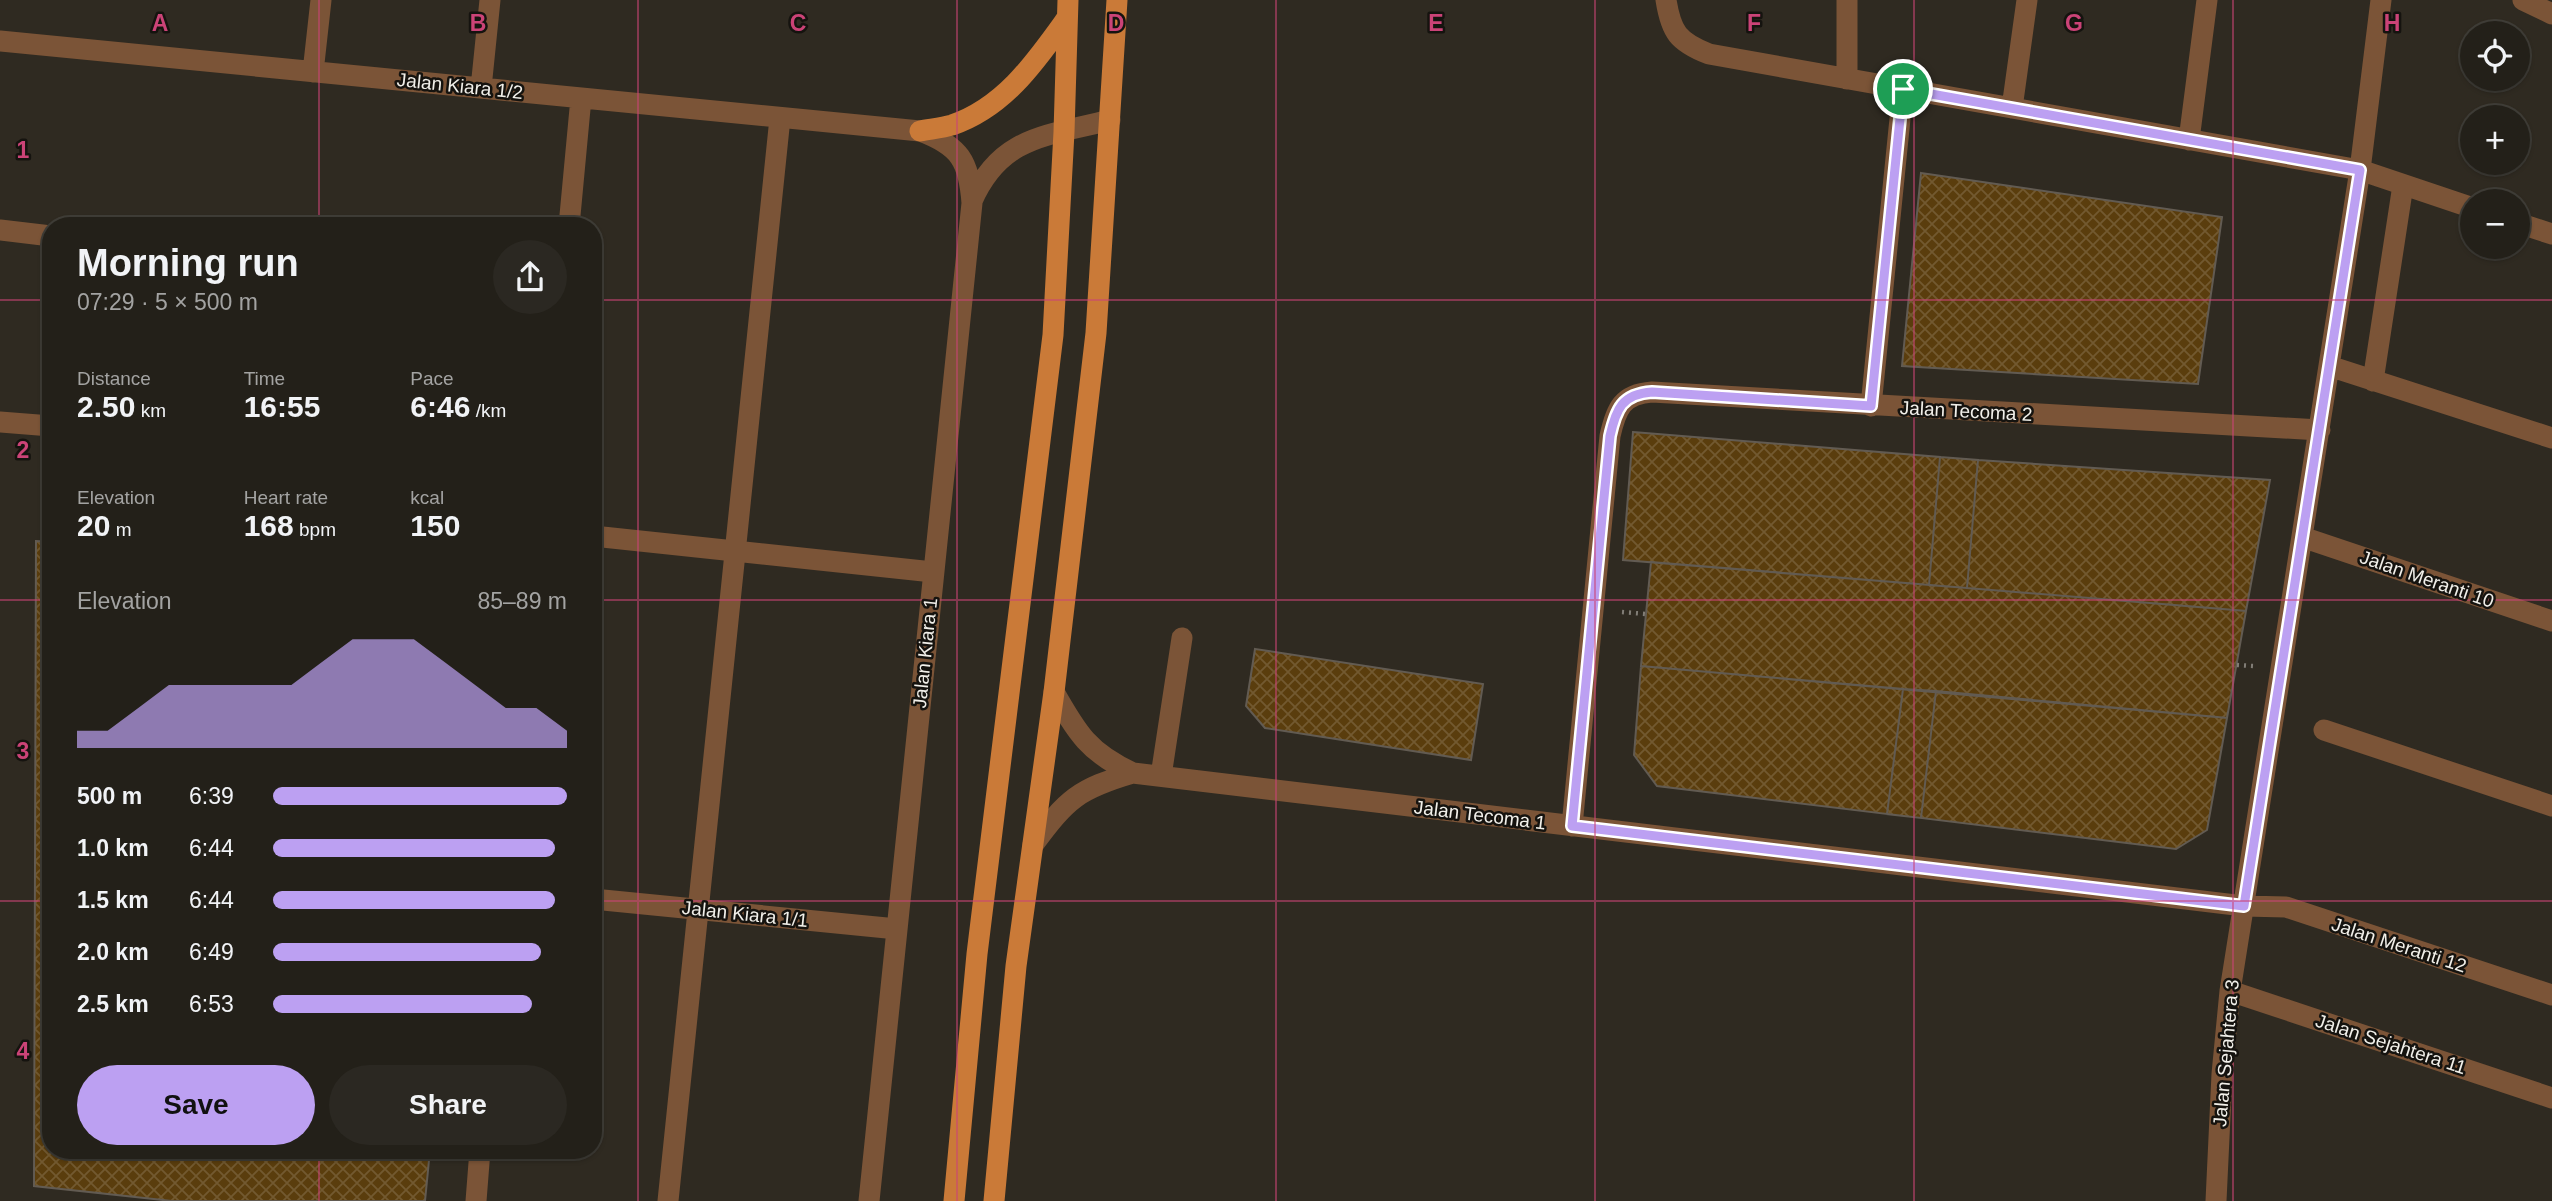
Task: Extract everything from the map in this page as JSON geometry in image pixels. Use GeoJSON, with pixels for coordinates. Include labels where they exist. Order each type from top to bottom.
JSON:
{"type":"FeatureCollection","features":[{"type":"Feature","properties":{"kind":"main road"},"geometry":{"type":"LineString","coordinates":[[993,1201],[1016,966],[1054,692],[1096,333],[1118,0]]}},
{"type":"Feature","properties":{"kind":"main road"},"geometry":{"type":"LineString","coordinates":[[920,131],[952,125],[983,110],[1004,95],[1031,69],[1068,9]]}},
{"type":"Feature","properties":{"kind":"main road"},"geometry":{"type":"LineString","coordinates":[[954,1201],[976,954],[1053,335],[1068,9]]}},
{"type":"Feature","properties":{"kind":"street"},"geometry":{"type":"LineString","coordinates":[[313,72],[321,0]]}},
{"type":"Feature","properties":{"kind":"street"},"geometry":{"type":"LineString","coordinates":[[481,88],[490,0]]}},
{"type":"Feature","properties":{"kind":"street"},"geometry":{"type":"LineString","coordinates":[[1661,0],[1678,38],[1692,48],[1709,54],[2360,170],[2460,204]]}},
{"type":"Feature","properties":{"kind":"street"},"geometry":{"type":"LineString","coordinates":[[1847,0],[1847,79]]}},
{"type":"Feature","properties":{"kind":"street"},"geometry":{"type":"LineString","coordinates":[[2012,108],[2027,0]]}},
{"type":"Feature","properties":{"kind":"street"},"geometry":{"type":"LineString","coordinates":[[2189,140],[2207,0]]}},
{"type":"Feature","properties":{"kind":"street","name":"Jalan Sejahtera 3"},"geometry":{"type":"LineString","coordinates":[[2216,1201],[2222,1074],[2230,990],[2360,170],[2381,0]]}},
{"type":"Feature","properties":{"kind":"street"},"geometry":{"type":"LineString","coordinates":[[2523,0],[2552,13]]}},
{"type":"Feature","properties":{"kind":"street","name":"Jalan Kiara 1/2"},"geometry":{"type":"LineString","coordinates":[[0,41],[920,131]]}},
{"type":"Feature","properties":{"kind":"street"},"geometry":{"type":"LineString","coordinates":[[1871,406],[1903,89]]}},
{"type":"Feature","properties":{"kind":"street"},"geometry":{"type":"LineString","coordinates":[[570,217],[581,98]]}},
{"type":"Feature","properties":{"kind":"street"},"geometry":{"type":"LineString","coordinates":[[668,1201],[780,118]]}},
{"type":"Feature","properties":{"kind":"street"},"geometry":{"type":"LineString","coordinates":[[972,203],[982,179],[999,159],[1017,146],[1110,120]]}},
{"type":"Feature","properties":{"kind":"street","name":"Jalan Kiara 1"},"geometry":{"type":"LineString","coordinates":[[869,1201],[972,203],[965,164],[955,149],[920,131]]}},
{"type":"Feature","properties":{"kind":"street"},"geometry":{"type":"LineString","coordinates":[[2373,381],[2403,184]]}},
{"type":"Feature","properties":{"kind":"street"},"geometry":{"type":"LineString","coordinates":[[2530,227],[2552,234]]}},
{"type":"Feature","properties":{"kind":"street"},"geometry":{"type":"LineString","coordinates":[[0,230],[42,235]]}},
{"type":"Feature","properties":{"kind":"street"},"geometry":{"type":"LineString","coordinates":[[2329,366],[2552,438]]}},
{"type":"Feature","properties":{"kind":"street","name":"Jalan Tecoma 2"},"geometry":{"type":"LineString","coordinates":[[1572,826],[1610,436],[1614,418],[1629,397],[1652,392],[2320,430]]}},
{"type":"Feature","properties":{"kind":"street"},"geometry":{"type":"LineString","coordinates":[[0,422],[42,425]]}},
{"type":"Feature","properties":{"kind":"street"},"geometry":{"type":"LineString","coordinates":[[602,537],[933,572]]}},
{"type":"Feature","properties":{"kind":"street","name":"Jalan Meranti 10"},"geometry":{"type":"LineString","coordinates":[[2302,537],[2552,621]]}},
{"type":"Feature","properties":{"kind":"street"},"geometry":{"type":"LineString","coordinates":[[1161,776],[1182,638]]}},
{"type":"Feature","properties":{"kind":"street"},"geometry":{"type":"LineString","coordinates":[[1054,692],[1072,724],[1090,747],[1109,762],[1133,773]]}},
{"type":"Feature","properties":{"kind":"street"},"geometry":{"type":"LineString","coordinates":[[2324,730],[2552,806]]}},
{"type":"Feature","properties":{"kind":"street"},"geometry":{"type":"LineString","coordinates":[[1033,845],[1060,809],[1080,793],[1101,782],[1133,773]]}},
{"type":"Feature","properties":{"kind":"street","name":"Jalan Tecoma 1"},"geometry":{"type":"LineString","coordinates":[[1133,773],[2244,906]]}},
{"type":"Feature","properties":{"kind":"street","name":"Jalan Kiara 1/1"},"geometry":{"type":"LineString","coordinates":[[602,900],[897,929]]}},
{"type":"Feature","properties":{"kind":"street","name":"Jalan Meranti 12"},"geometry":{"type":"LineString","coordinates":[[2244,906],[2286,907],[2552,995]]}},
{"type":"Feature","properties":{"kind":"street","name":"Jalan Sejahtera 11"},"geometry":{"type":"LineString","coordinates":[[2230,990],[2552,1098]]}},
{"type":"Feature","properties":{"kind":"street"},"geometry":{"type":"LineString","coordinates":[[476,1201],[480,1159]]}},
{"type":"Feature","properties":{"kind":"building"},"geometry":{"type":"Polygon","coordinates":[[[1921,173],[2222,217],[2198,384],[1902,366],[1921,173]]]}},
{"type":"Feature","properties":{"kind":"building"},"geometry":{"type":"Polygon","coordinates":[[[1633,432],[1940,457],[1929,585],[1623,560],[1633,432]]]}},
{"type":"Feature","properties":{"kind":"building"},"geometry":{"type":"Polygon","coordinates":[[[1940,457],[1978,460],[1967,588],[1929,585],[1940,457]]]}},
{"type":"Feature","properties":{"kind":"building"},"geometry":{"type":"Polygon","coordinates":[[[1978,460],[2270,480],[2246,611],[1967,588],[1978,460]]]}},
{"type":"Feature","properties":{"kind":"building"},"geometry":{"type":"Polygon","coordinates":[[[36,541],[42,541],[42,1159],[429,1159],[425,1201],[172,1201],[34,1186],[36,541]]]}},
{"type":"Feature","properties":{"kind":"building"},"geometry":{"type":"Polygon","coordinates":[[[1651,562],[2246,611],[2227,718],[1641,666],[1651,562]]]}},
{"type":"Feature","properties":{"kind":"building"},"geometry":{"type":"Polygon","coordinates":[[[1255,649],[1483,684],[1471,760],[1265,728],[1246,706],[1255,649]]]}},
{"type":"Feature","properties":{"kind":"building"},"geometry":{"type":"Polygon","coordinates":[[[1641,666],[1903,689],[1887,814],[1657,786],[1634,755],[1641,666]]]}},
{"type":"Feature","properties":{"kind":"building"},"geometry":{"type":"Polygon","coordinates":[[[1903,689],[1936,691],[1921,818],[1887,814],[1903,689]]]}},
{"type":"Feature","properties":{"kind":"building"},"geometry":{"type":"Polygon","coordinates":[[[1936,691],[2227,718],[2207,830],[2176,849],[1921,818],[1936,691]]]}},
{"type":"Feature","properties":{"kind":"route"},"geometry":{"type":"LineString","coordinates":[[1903,89],[2360,170],[2244,906],[1572,826],[1610,436],[1614,418],[1629,397],[1652,392],[1871,406],[1903,89]]}}]}
